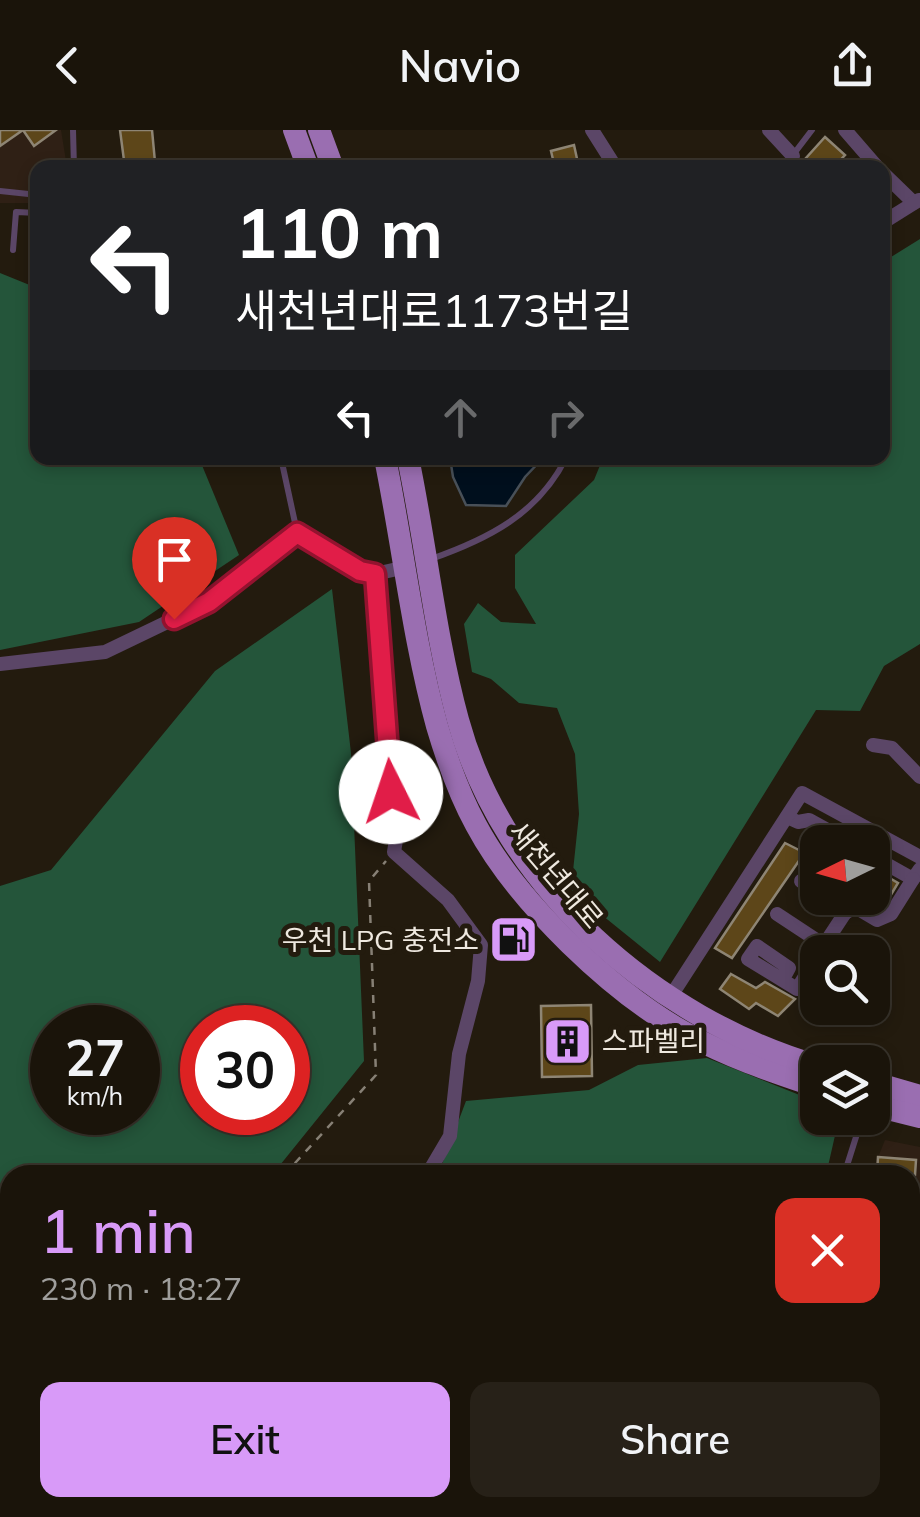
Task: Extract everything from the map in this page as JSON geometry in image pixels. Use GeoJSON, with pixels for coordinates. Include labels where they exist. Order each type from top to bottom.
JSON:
{"type":"FeatureCollection","features":[{"type":"Feature","properties":{"kind":"main road"},"geometry":{"type":"LineString","coordinates":[[294,130],[305,160]]}},
{"type":"Feature","properties":{"kind":"main road"},"geometry":{"type":"LineString","coordinates":[[319,130],[330,160]]}},
{"type":"Feature","properties":{"kind":"main road","name":"새천년대로"},"geometry":{"type":"LineString","coordinates":[[398,465],[430,634],[437,726],[476,827],[516,884],[598,968],[656,1014],[690,1036],[754,1066],[800,1081]]}},
{"type":"Feature","properties":{"kind":"main road","name":"새천년대로"},"geometry":{"type":"LineString","coordinates":[[430,634],[458,720],[495,813],[540,881],[628,966],[698,1015],[757,1046],[800,1060]]}},
{"type":"Feature","properties":{"kind":"main road"},"geometry":{"type":"LineString","coordinates":[[890,1109],[920,1116]]}},
{"type":"Feature","properties":{"kind":"street"},"geometry":{"type":"LineString","coordinates":[[592,130],[611,160]]}},
{"type":"Feature","properties":{"kind":"street"},"geometry":{"type":"LineString","coordinates":[[769,130],[787,160]]}},
{"type":"Feature","properties":{"kind":"street"},"geometry":{"type":"LineString","coordinates":[[845,130],[871,160]]}},
{"type":"Feature","properties":{"kind":"street"},"geometry":{"type":"LineString","coordinates":[[890,179],[917,202],[890,218]]}},
{"type":"Feature","properties":{"kind":"street"},"geometry":{"type":"LineString","coordinates":[[0,664],[105,652],[209,602],[297,533],[360,571],[375,574],[417,564]]}},
{"type":"Feature","properties":{"kind":"street"},"geometry":{"type":"LineString","coordinates":[[375,574],[391,792],[400,816],[394,852],[448,900],[481,946],[478,981],[459,1054],[450,1136],[433,1165]]}},
{"type":"Feature","properties":{"kind":"street"},"geometry":{"type":"LineString","coordinates":[[874,744],[892,748],[920,777]]}},
{"type":"Feature","properties":{"kind":"street"},"geometry":{"type":"LineString","coordinates":[[671,996],[802,793],[920,857]]}},
{"type":"Feature","properties":{"kind":"street"},"geometry":{"type":"LineString","coordinates":[[787,817],[818,825]]}},
{"type":"Feature","properties":{"kind":"street"},"geometry":{"type":"LineString","coordinates":[[890,863],[916,874],[890,915]]}},
{"type":"Feature","properties":{"kind":"street"},"geometry":{"type":"LineString","coordinates":[[777,914],[801,935]]}},
{"type":"Feature","properties":{"kind":"street"},"geometry":{"type":"LineString","coordinates":[[782,979],[796,989],[800,983]]}},
{"type":"Feature","properties":{"kind":"lane"},"geometry":{"type":"LineString","coordinates":[[73,130],[74,160]]}},
{"type":"Feature","properties":{"kind":"lane"},"geometry":{"type":"LineString","coordinates":[[790,160],[812,130]]}},
{"type":"Feature","properties":{"kind":"lane"},"geometry":{"type":"LineString","coordinates":[[0,191],[30,194]]}},
{"type":"Feature","properties":{"kind":"lane"},"geometry":{"type":"LineString","coordinates":[[13,250],[16,212],[30,213]]}},
{"type":"Feature","properties":{"kind":"lane"},"geometry":{"type":"LineString","coordinates":[[282,465],[297,533]]}},
{"type":"Feature","properties":{"kind":"lane"},"geometry":{"type":"LineString","coordinates":[[417,564],[480,540],[518,518],[550,487],[562,465]]}},
{"type":"Feature","properties":{"kind":"lane"},"geometry":{"type":"LineString","coordinates":[[847,1165],[857,1135]]}},
{"type":"Feature","properties":{"kind":"path"},"geometry":{"type":"LineString","coordinates":[[293,1165],[376,1076],[369,881],[394,852]]}},
{"type":"Feature","properties":{"kind":"shaded area"},"geometry":{"type":"Polygon","coordinates":[[[0,130],[61,130],[66,160],[30,160],[30,203],[0,203],[0,130]]]}},
{"type":"Feature","properties":{"kind":"shaded area"},"geometry":{"type":"Polygon","coordinates":[[[885,1140],[920,1147],[920,1165],[875,1165],[885,1140]]]}},
{"type":"Feature","properties":{"kind":"green space"},"geometry":{"type":"Polygon","coordinates":[[[920,239],[920,644],[884,666],[860,711],[816,710],[660,962],[571,890],[579,814],[575,754],[557,708],[519,703],[491,679],[472,672],[464,624],[478,603],[501,622],[536,624],[515,588],[515,555],[594,480],[600,465],[890,465],[890,258],[920,239]]]}},
{"type":"Feature","properties":{"kind":"green space"},"geometry":{"type":"Polygon","coordinates":[[[0,273],[30,285],[30,465],[202,465],[239,555],[139,622],[0,650],[0,273]]]}},
{"type":"Feature","properties":{"kind":"green space"},"geometry":{"type":"Polygon","coordinates":[[[332,589],[351,753],[364,1061],[310,1128],[310,1005],[180,1005],[180,1135],[304,1135],[280,1165],[0,1165],[0,886],[51,870],[215,671],[332,589]]]}},
{"type":"Feature","properties":{"kind":"green space"},"geometry":{"type":"Polygon","coordinates":[[[707,1058],[800,1095],[800,1135],[835,1135],[828,1165],[442,1165],[466,1101],[589,1090],[638,1065],[707,1058]]]}},
{"type":"Feature","properties":{"kind":"water"},"geometry":{"type":"Polygon","coordinates":[[[451,465],[536,465],[506,506],[466,505],[451,465]]]}},
{"type":"Feature","properties":{"kind":"building"},"geometry":{"type":"Polygon","coordinates":[[[0,130],[23,130],[0,146],[0,130]]]}},
{"type":"Feature","properties":{"kind":"building"},"geometry":{"type":"Polygon","coordinates":[[[23,130],[56,130],[34,146],[23,130]]]}},
{"type":"Feature","properties":{"kind":"building"},"geometry":{"type":"Polygon","coordinates":[[[120,130],[152,130],[155,160],[124,160],[120,130]]]}},
{"type":"Feature","properties":{"kind":"building"},"geometry":{"type":"Polygon","coordinates":[[[825,137],[845,155],[840,160],[804,160],[825,137]]]}},
{"type":"Feature","properties":{"kind":"building"},"geometry":{"type":"Polygon","coordinates":[[[574,145],[577,160],[553,160],[551,151],[574,145]]]}},
{"type":"Feature","properties":{"kind":"building"},"geometry":{"type":"Polygon","coordinates":[[[785,843],[799,850],[800,859],[732,958],[715,948],[785,843]]]}},
{"type":"Feature","properties":{"kind":"building"},"geometry":{"type":"Polygon","coordinates":[[[890,878],[898,883],[890,896],[890,878]]]}},
{"type":"Feature","properties":{"kind":"building"},"geometry":{"type":"Polygon","coordinates":[[[731,974],[756,988],[765,982],[795,999],[778,1016],[756,1003],[749,1009],[720,989],[731,974]]]}},
{"type":"Feature","properties":{"kind":"building","name":"스파벨리"},"geometry":{"type":"Polygon","coordinates":[[[591,1005],[592,1076],[542,1077],[541,1006],[591,1005]]]}},
{"type":"Feature","properties":{"kind":"building"},"geometry":{"type":"Polygon","coordinates":[[[878,1157],[916,1160],[916,1165],[878,1165],[878,1157]]]}},
{"type":"Feature","properties":{"kind":"place","name":"우천 LPG 충전소"},"geometry":{"type":"Point","coordinates":[514,940]}},
{"type":"Feature","properties":{"kind":"place","name":"스파벨리"},"geometry":{"type":"Point","coordinates":[567,1041]}},
{"type":"Feature","properties":{"kind":"route"},"geometry":{"type":"LineString","coordinates":[[174,619],[209,602],[297,533],[360,571],[375,574],[391,792]]}}]}
